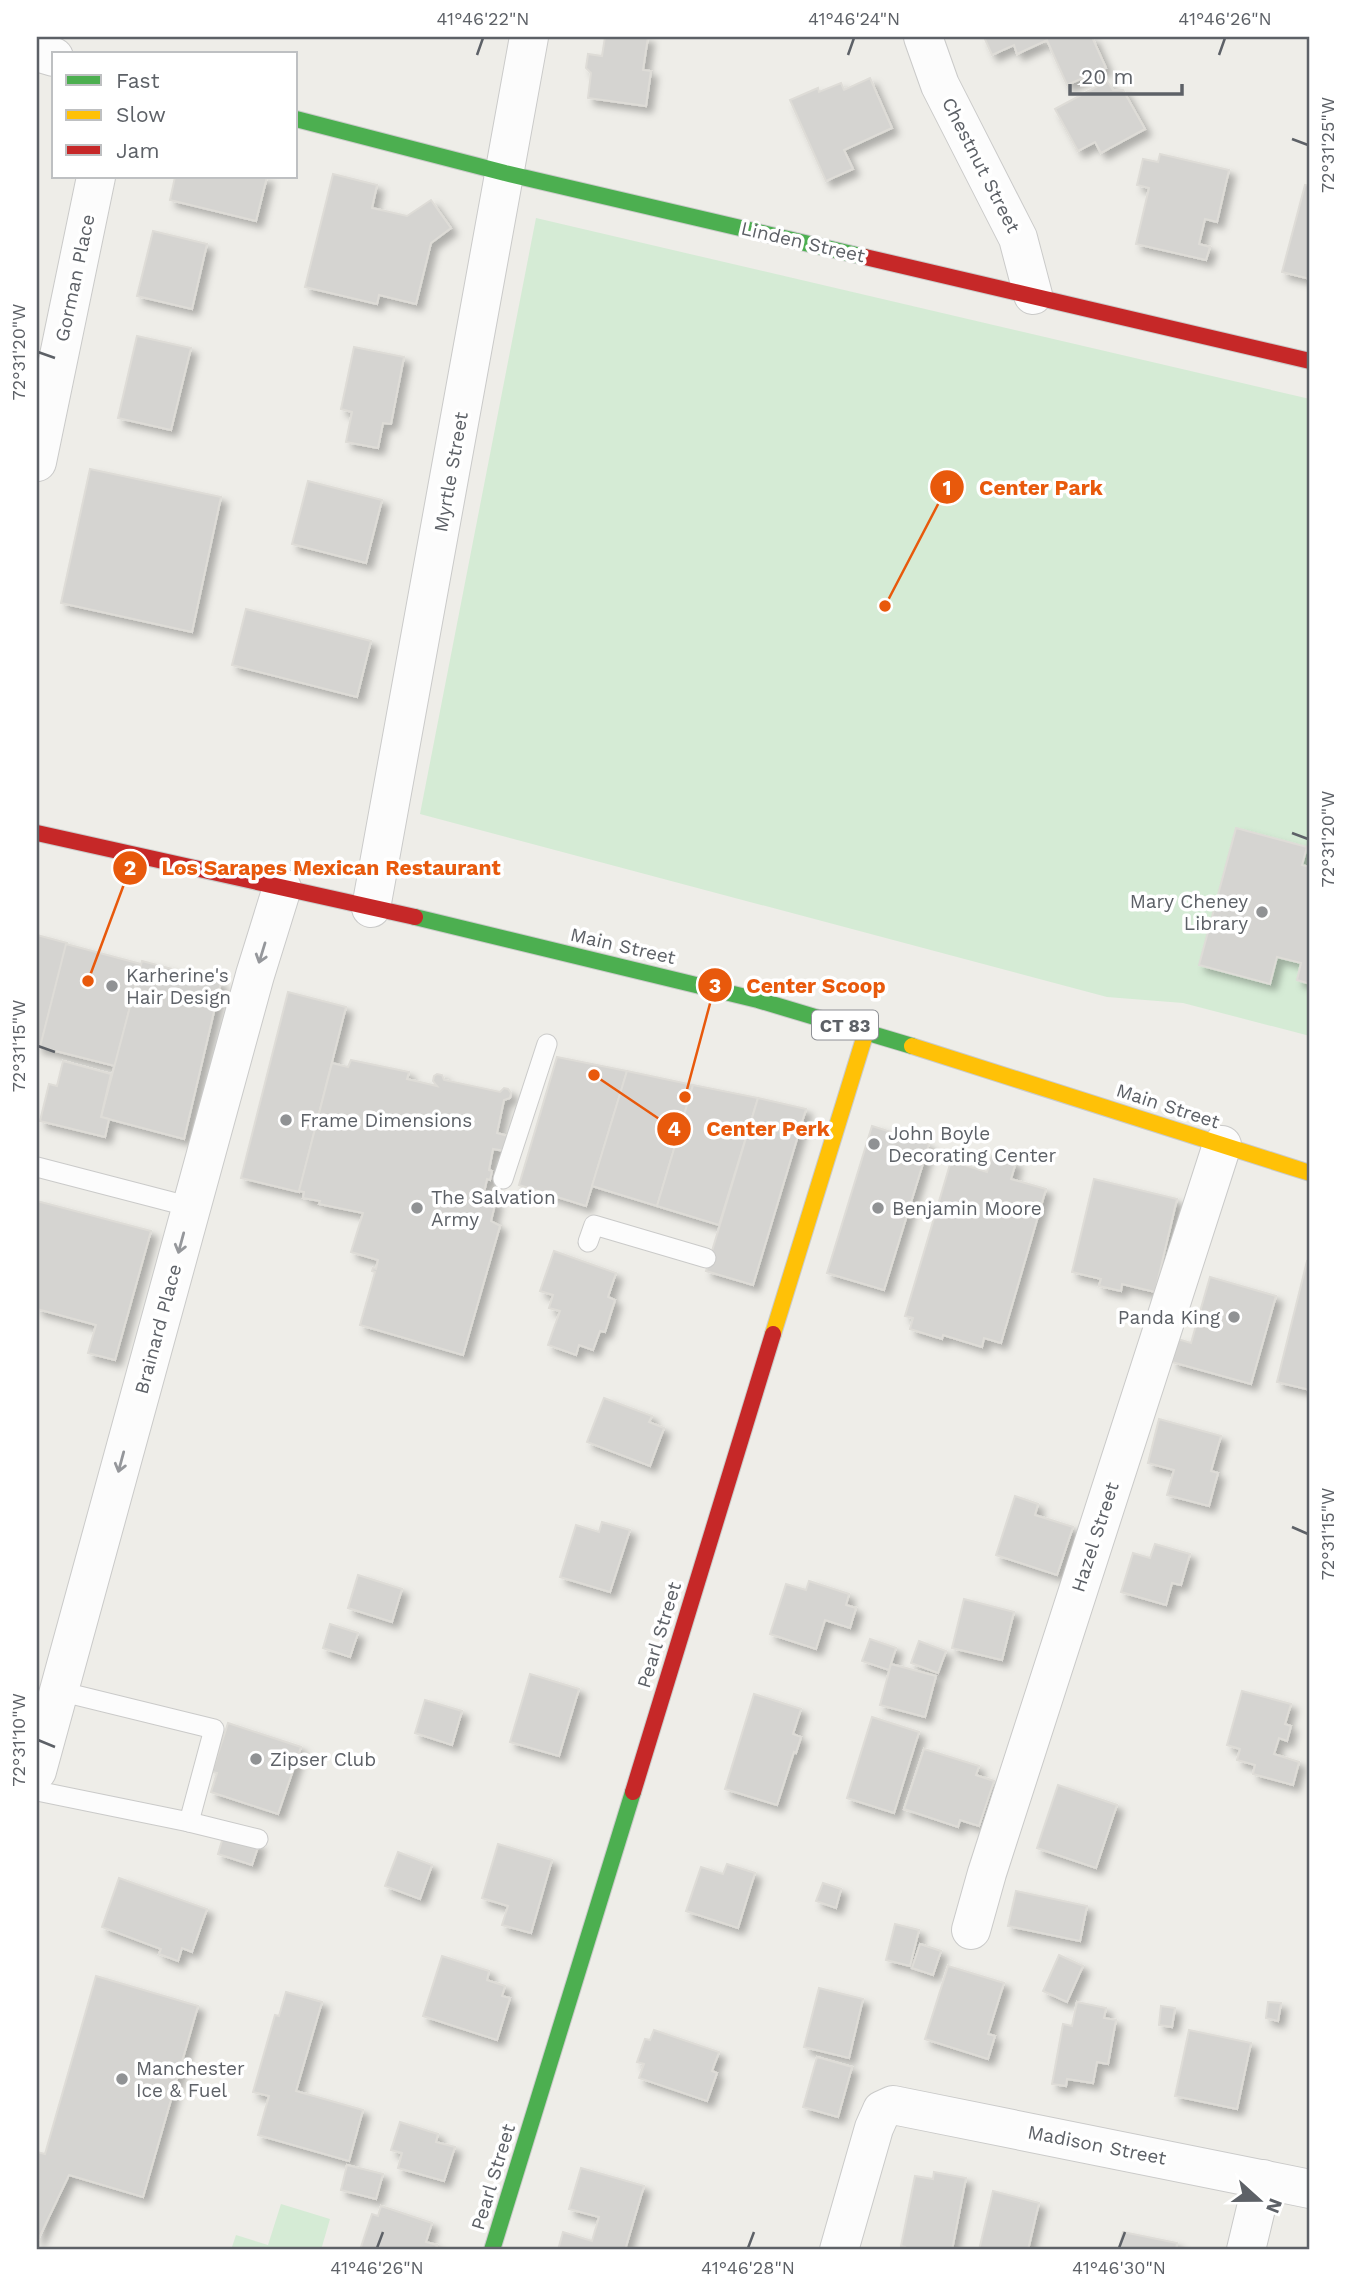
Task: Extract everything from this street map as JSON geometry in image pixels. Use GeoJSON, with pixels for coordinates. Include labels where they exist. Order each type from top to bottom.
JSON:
{"type":"FeatureCollection","features":[{"type":"Feature","properties":{"kind":"street","name":"Myrtle Street"},"geometry":{"type":"LineString","coordinates":[[371,908],[529,37]]}},
{"type":"Feature","properties":{"kind":"street","name":"Chestnut Street"},"geometry":{"type":"LineString","coordinates":[[923,37],[940,85],[1018,238],[1033,295]]}},
{"type":"Feature","properties":{"kind":"street","name":"Linden Street"},"geometry":{"type":"LineString","coordinates":[[298,120],[505,173],[1310,361]]}},
{"type":"Feature","properties":{"kind":"street","name":"Gorman Place"},"geometry":{"type":"LineString","coordinates":[[37,462],[96,178]]}},
{"type":"Feature","properties":{"kind":"street","name":"Main Street"},"geometry":{"type":"LineString","coordinates":[[37,833],[371,908],[725,992],[866,1032],[1310,1173]]}},
{"type":"Feature","properties":{"kind":"street","name":"Brainard Place"},"geometry":{"type":"LineString","coordinates":[[37,1771],[255,975],[282,888]]}},
{"type":"Feature","properties":{"kind":"street","name":"Pearl Street"},"geometry":{"type":"LineString","coordinates":[[492,2250],[866,1032]]}},
{"type":"Feature","properties":{"kind":"street","name":"Hazel Street"},"geometry":{"type":"LineString","coordinates":[[971,1930],[991,1860],[1222,1145]]}},
{"type":"Feature","properties":{"kind":"street","name":"Madison Street"},"geometry":{"type":"LineString","coordinates":[[839,2250],[874,2127],[885,2108],[893,2105],[1310,2189]]}},
{"type":"Feature","properties":{"kind":"street"},"geometry":{"type":"LineString","coordinates":[[1246,2250],[1263,2179]]}},
{"type":"Feature","properties":{"kind":"lane"},"geometry":{"type":"LineString","coordinates":[[503,1179],[547,1044]]}},
{"type":"Feature","properties":{"kind":"lane"},"geometry":{"type":"LineString","coordinates":[[37,1167],[191,1207]]}},
{"type":"Feature","properties":{"kind":"lane"},"geometry":{"type":"LineString","coordinates":[[588,1242],[593,1225],[706,1258]]}},
{"type":"Feature","properties":{"kind":"lane"},"geometry":{"type":"LineString","coordinates":[[59,1690],[214,1729],[189,1822]]}},
{"type":"Feature","properties":{"kind":"lane"},"geometry":{"type":"LineString","coordinates":[[37,1791],[258,1839]]}},
{"type":"Feature","properties":{"kind":"green space"},"geometry":{"type":"Polygon","coordinates":[[[536,218],[1310,399],[1310,1036],[1183,1003],[1107,997],[420,814],[536,218]]]}},
{"type":"Feature","properties":{"kind":"green space"},"geometry":{"type":"Polygon","coordinates":[[[281,2204],[330,2219],[321,2250],[241,2250],[232,2247],[236,2235],[268,2245],[281,2204]]]}},
{"type":"Feature","properties":{"kind":"building"},"geometry":{"type":"Polygon","coordinates":[[[605,37],[648,37],[643,70],[651,71],[646,106],[588,98],[591,73],[586,68],[588,54],[602,56],[605,37]]]}},
{"type":"Feature","properties":{"kind":"building"},"geometry":{"type":"Polygon","coordinates":[[[984,37],[1092,37],[1106,68],[1067,85],[1047,40],[1017,54],[1014,45],[992,55],[984,37]]]}},
{"type":"Feature","properties":{"kind":"building"},"geometry":{"type":"Polygon","coordinates":[[[870,78],[892,128],[844,150],[853,169],[826,181],[790,100],[818,88],[819,92],[841,83],[844,90],[870,78]]]}},
{"type":"Feature","properties":{"kind":"building"},"geometry":{"type":"Polygon","coordinates":[[[1107,81],[1113,90],[1123,90],[1145,129],[1101,153],[1095,142],[1078,151],[1055,109],[1107,81]]]}},
{"type":"Feature","properties":{"kind":"building"},"geometry":{"type":"Polygon","coordinates":[[[1160,154],[1229,170],[1217,222],[1205,219],[1199,244],[1210,247],[1206,260],[1136,244],[1149,188],[1137,185],[1143,159],[1158,162],[1160,154]]]}},
{"type":"Feature","properties":{"kind":"building"},"geometry":{"type":"Polygon","coordinates":[[[333,174],[377,185],[372,208],[407,216],[431,200],[451,228],[431,243],[416,304],[379,295],[377,304],[305,287],[333,174]]]}},
{"type":"Feature","properties":{"kind":"building"},"geometry":{"type":"Polygon","coordinates":[[[175,178],[267,178],[256,221],[170,200],[175,178]]]}},
{"type":"Feature","properties":{"kind":"building"},"geometry":{"type":"Polygon","coordinates":[[[1305,185],[1310,186],[1310,279],[1282,272],[1305,185]]]}},
{"type":"Feature","properties":{"kind":"building"},"geometry":{"type":"Polygon","coordinates":[[[153,231],[207,244],[192,309],[137,296],[153,231]]]}},
{"type":"Feature","properties":{"kind":"building"},"geometry":{"type":"Polygon","coordinates":[[[137,336],[191,348],[171,430],[118,418],[137,336]]]}},
{"type":"Feature","properties":{"kind":"building"},"geometry":{"type":"Polygon","coordinates":[[[354,347],[404,357],[391,424],[383,423],[378,448],[346,442],[352,412],[341,409],[354,347]]]}},
{"type":"Feature","properties":{"kind":"building"},"geometry":{"type":"Polygon","coordinates":[[[90,469],[221,497],[192,632],[61,603],[90,469]]]}},
{"type":"Feature","properties":{"kind":"building"},"geometry":{"type":"Polygon","coordinates":[[[308,481],[382,500],[366,563],[292,544],[308,481]]]}},
{"type":"Feature","properties":{"kind":"building"},"geometry":{"type":"Polygon","coordinates":[[[246,609],[371,641],[357,697],[232,665],[246,609]]]}},
{"type":"Feature","properties":{"kind":"building","name":"Mary Cheney Library"},"geometry":{"type":"Polygon","coordinates":[[[1236,828],[1307,847],[1302,865],[1310,867],[1310,984],[1297,980],[1301,963],[1277,957],[1270,984],[1199,965],[1236,828]]]}},
{"type":"Feature","properties":{"kind":"building"},"geometry":{"type":"Polygon","coordinates":[[[37,935],[67,943],[40,1048],[37,1047],[37,935]]]}},
{"type":"Feature","properties":{"kind":"building"},"geometry":{"type":"Polygon","coordinates":[[[66,944],[141,964],[115,1066],[40,1047],[66,944]]]}},
{"type":"Feature","properties":{"kind":"building"},"geometry":{"type":"Polygon","coordinates":[[[142,961],[221,982],[184,1139],[101,1117],[142,961]]]}},
{"type":"Feature","properties":{"kind":"building","name":"Frame Dimensions"},"geometry":{"type":"Polygon","coordinates":[[[288,992],[346,1007],[299,1192],[241,1178],[288,992]]]}},
{"type":"Feature","properties":{"kind":"building"},"geometry":{"type":"Polygon","coordinates":[[[557,1057],[627,1071],[586,1206],[519,1185],[557,1057]]]}},
{"type":"Feature","properties":{"kind":"building","name":"The Salvation Army"},"geometry":{"type":"Polygon","coordinates":[[[351,1060],[409,1072],[407,1079],[437,1086],[433,1081],[437,1074],[442,1075],[444,1080],[500,1092],[504,1088],[511,1093],[510,1098],[504,1100],[497,1133],[508,1136],[505,1151],[493,1149],[489,1170],[492,1171],[490,1180],[487,1179],[483,1197],[496,1200],[491,1221],[500,1226],[463,1355],[360,1325],[375,1272],[372,1271],[373,1268],[376,1269],[378,1260],[351,1252],[363,1213],[319,1204],[320,1201],[303,1198],[304,1192],[299,1191],[332,1063],[348,1067],[351,1060]]]}},
{"type":"Feature","properties":{"kind":"building"},"geometry":{"type":"Polygon","coordinates":[[[63,1061],[111,1074],[101,1117],[109,1119],[105,1137],[40,1121],[49,1084],[57,1086],[63,1061]]]}},
{"type":"Feature","properties":{"kind":"building"},"geometry":{"type":"Polygon","coordinates":[[[627,1071],[693,1085],[657,1206],[592,1186],[627,1071]]]}},
{"type":"Feature","properties":{"kind":"building"},"geometry":{"type":"Polygon","coordinates":[[[693,1085],[758,1098],[719,1225],[657,1206],[693,1085]]]}},
{"type":"Feature","properties":{"kind":"building"},"geometry":{"type":"Polygon","coordinates":[[[758,1098],[806,1109],[753,1285],[706,1271],[758,1098]]]}},
{"type":"Feature","properties":{"kind":"building","name":"Benjamin Moore"},"geometry":{"type":"Polygon","coordinates":[[[872,1126],[929,1144],[884,1290],[827,1273],[872,1126]]]}},
{"type":"Feature","properties":{"kind":"building"},"geometry":{"type":"Polygon","coordinates":[[[992,1156],[1016,1162],[1011,1179],[1046,1189],[1001,1343],[984,1338],[982,1347],[943,1335],[942,1339],[910,1329],[913,1318],[905,1316],[951,1161],[987,1172],[992,1156]]]}},
{"type":"Feature","properties":{"kind":"building"},"geometry":{"type":"Polygon","coordinates":[[[1094,1179],[1177,1199],[1155,1292],[1122,1284],[1121,1291],[1099,1286],[1101,1279],[1072,1272],[1094,1179]]]}},
{"type":"Feature","properties":{"kind":"building"},"geometry":{"type":"Polygon","coordinates":[[[37,1201],[151,1231],[115,1360],[88,1353],[96,1325],[37,1309],[37,1201]]]}},
{"type":"Feature","properties":{"kind":"building"},"geometry":{"type":"Polygon","coordinates":[[[554,1251],[616,1273],[608,1297],[615,1300],[605,1332],[600,1331],[593,1350],[579,1345],[576,1355],[548,1345],[560,1311],[549,1308],[553,1295],[540,1291],[554,1251]]]}},
{"type":"Feature","properties":{"kind":"building"},"geometry":{"type":"Polygon","coordinates":[[[1307,1261],[1310,1262],[1310,1390],[1277,1382],[1307,1261]]]}},
{"type":"Feature","properties":{"kind":"building","name":"Panda King"},"geometry":{"type":"Polygon","coordinates":[[[1210,1277],[1276,1296],[1251,1384],[1172,1362],[1178,1339],[1191,1343],[1210,1277]]]}},
{"type":"Feature","properties":{"kind":"building"},"geometry":{"type":"Polygon","coordinates":[[[604,1398],[652,1416],[649,1422],[664,1428],[650,1466],[587,1442],[604,1398]]]}},
{"type":"Feature","properties":{"kind":"building"},"geometry":{"type":"Polygon","coordinates":[[[1159,1419],[1221,1436],[1211,1471],[1218,1473],[1209,1506],[1167,1495],[1174,1470],[1148,1463],[1159,1419]]]}},
{"type":"Feature","properties":{"kind":"building"},"geometry":{"type":"Polygon","coordinates":[[[1015,1496],[1038,1504],[1035,1515],[1073,1527],[1057,1575],[996,1555],[1015,1496]]]}},
{"type":"Feature","properties":{"kind":"building"},"geometry":{"type":"Polygon","coordinates":[[[602,1522],[630,1530],[610,1592],[560,1577],[576,1525],[599,1532],[602,1522]]]}},
{"type":"Feature","properties":{"kind":"building"},"geometry":{"type":"Polygon","coordinates":[[[1155,1544],[1190,1554],[1181,1585],[1172,1583],[1166,1605],[1121,1592],[1133,1553],[1150,1558],[1155,1544]]]}},
{"type":"Feature","properties":{"kind":"building"},"geometry":{"type":"Polygon","coordinates":[[[358,1575],[402,1589],[392,1622],[348,1608],[358,1575]]]}},
{"type":"Feature","properties":{"kind":"building"},"geometry":{"type":"Polygon","coordinates":[[[809,1581],[849,1594],[846,1605],[856,1608],[850,1628],[825,1620],[816,1649],[770,1634],[786,1584],[806,1590],[809,1581]]]}},
{"type":"Feature","properties":{"kind":"building"},"geometry":{"type":"Polygon","coordinates":[[[964,1599],[1014,1612],[1002,1660],[952,1648],[964,1599]]]}},
{"type":"Feature","properties":{"kind":"building"},"geometry":{"type":"Polygon","coordinates":[[[330,1624],[358,1633],[350,1657],[323,1648],[330,1624]]]}},
{"type":"Feature","properties":{"kind":"building"},"geometry":{"type":"Polygon","coordinates":[[[870,1639],[896,1648],[889,1670],[862,1661],[870,1639]]]}},
{"type":"Feature","properties":{"kind":"building"},"geometry":{"type":"Polygon","coordinates":[[[919,1641],[946,1651],[938,1673],[911,1663],[919,1641]]]}},
{"type":"Feature","properties":{"kind":"building"},"geometry":{"type":"Polygon","coordinates":[[[891,1664],[936,1676],[925,1717],[880,1705],[891,1664]]]}},
{"type":"Feature","properties":{"kind":"building"},"geometry":{"type":"Polygon","coordinates":[[[530,1674],[579,1689],[559,1756],[510,1742],[530,1674]]]}},
{"type":"Feature","properties":{"kind":"building"},"geometry":{"type":"Polygon","coordinates":[[[1242,1691],[1291,1704],[1285,1724],[1291,1726],[1287,1741],[1279,1738],[1274,1754],[1299,1762],[1293,1785],[1253,1774],[1255,1765],[1237,1760],[1240,1749],[1227,1745],[1242,1691]]]}},
{"type":"Feature","properties":{"kind":"building"},"geometry":{"type":"Polygon","coordinates":[[[754,1694],[801,1709],[793,1734],[801,1737],[777,1805],[725,1789],[754,1694]]]}},
{"type":"Feature","properties":{"kind":"building"},"geometry":{"type":"Polygon","coordinates":[[[425,1700],[462,1711],[452,1745],[415,1733],[425,1700]]]}},
{"type":"Feature","properties":{"kind":"building"},"geometry":{"type":"Polygon","coordinates":[[[872,1717],[919,1732],[894,1813],[847,1798],[872,1717]]]}},
{"type":"Feature","properties":{"kind":"building","name":"Zipser Club"},"geometry":{"type":"Polygon","coordinates":[[[228,1723],[301,1747],[278,1814],[211,1792],[217,1773],[212,1772],[228,1723]]]}},
{"type":"Feature","properties":{"kind":"building"},"geometry":{"type":"Polygon","coordinates":[[[924,1749],[979,1766],[976,1775],[994,1781],[979,1826],[960,1820],[958,1827],[904,1809],[924,1749]]]}},
{"type":"Feature","properties":{"kind":"building"},"geometry":{"type":"Polygon","coordinates":[[[1058,1785],[1117,1805],[1096,1868],[1037,1848],[1058,1785]]]}},
{"type":"Feature","properties":{"kind":"building"},"geometry":{"type":"Polygon","coordinates":[[[224,1834],[259,1844],[252,1865],[218,1854],[224,1834]]]}},
{"type":"Feature","properties":{"kind":"building"},"geometry":{"type":"Polygon","coordinates":[[[498,1844],[552,1860],[531,1933],[502,1925],[508,1906],[482,1898],[498,1844]]]}},
{"type":"Feature","properties":{"kind":"building"},"geometry":{"type":"Polygon","coordinates":[[[398,1852],[432,1865],[420,1899],[385,1886],[398,1852]]]}},
{"type":"Feature","properties":{"kind":"building"},"geometry":{"type":"Polygon","coordinates":[[[727,1864],[755,1873],[738,1928],[686,1911],[701,1867],[723,1874],[727,1864]]]}},
{"type":"Feature","properties":{"kind":"building"},"geometry":{"type":"Polygon","coordinates":[[[119,1878],[207,1909],[192,1952],[182,1948],[178,1961],[159,1954],[161,1949],[102,1927],[119,1878]]]}},
{"type":"Feature","properties":{"kind":"building"},"geometry":{"type":"Polygon","coordinates":[[[823,1883],[841,1889],[836,1908],[816,1901],[823,1883]]]}},
{"type":"Feature","properties":{"kind":"building"},"geometry":{"type":"Polygon","coordinates":[[[1016,1891],[1087,1906],[1080,1941],[1008,1926],[1016,1891]]]}},
{"type":"Feature","properties":{"kind":"building"},"geometry":{"type":"Polygon","coordinates":[[[895,1924],[919,1930],[910,1966],[886,1960],[895,1924]]]}},
{"type":"Feature","properties":{"kind":"building"},"geometry":{"type":"Polygon","coordinates":[[[920,1944],[941,1951],[933,1975],[912,1968],[920,1944]]]}},
{"type":"Feature","properties":{"kind":"building"},"geometry":{"type":"Polygon","coordinates":[[[1059,1955],[1083,1966],[1067,2002],[1043,1991],[1059,1955]]]}},
{"type":"Feature","properties":{"kind":"building"},"geometry":{"type":"Polygon","coordinates":[[[442,1956],[489,1971],[487,1980],[505,1986],[502,1996],[510,1998],[497,2040],[423,2016],[442,1956]]]}},
{"type":"Feature","properties":{"kind":"building"},"geometry":{"type":"Polygon","coordinates":[[[948,1966],[1004,1983],[988,2034],[995,2036],[988,2059],[925,2039],[948,1966]]]}},
{"type":"Feature","properties":{"kind":"building","name":"Manchester Ice & Fuel"},"geometry":{"type":"Polygon","coordinates":[[[96,1976],[198,2006],[143,2197],[69,2175],[37,2242],[37,2152],[45,2154],[96,1976]]]}},
{"type":"Feature","properties":{"kind":"building"},"geometry":{"type":"Polygon","coordinates":[[[819,1988],[863,1999],[849,2058],[804,2047],[819,1988]]]}},
{"type":"Feature","properties":{"kind":"building"},"geometry":{"type":"Polygon","coordinates":[[[286,1992],[322,2002],[296,2091],[363,2110],[349,2161],[258,2135],[269,2096],[253,2092],[275,2015],[279,2016],[286,1992]]]}},
{"type":"Feature","properties":{"kind":"building"},"geometry":{"type":"Polygon","coordinates":[[[1077,2002],[1106,2008],[1104,2018],[1116,2020],[1108,2064],[1097,2062],[1093,2083],[1067,2079],[1066,2086],[1052,2084],[1063,2024],[1072,2026],[1077,2002]]]}},
{"type":"Feature","properties":{"kind":"building"},"geometry":{"type":"Polygon","coordinates":[[[1268,2002],[1281,2003],[1278,2021],[1266,2018],[1268,2002]]]}},
{"type":"Feature","properties":{"kind":"building"},"geometry":{"type":"Polygon","coordinates":[[[1161,2006],[1175,2008],[1172,2027],[1159,2025],[1161,2006]]]}},
{"type":"Feature","properties":{"kind":"building"},"geometry":{"type":"Polygon","coordinates":[[[654,2030],[719,2052],[712,2071],[717,2073],[707,2101],[639,2078],[644,2064],[637,2062],[645,2039],[650,2040],[654,2030]]]}},
{"type":"Feature","properties":{"kind":"building"},"geometry":{"type":"Polygon","coordinates":[[[1189,2030],[1251,2043],[1237,2109],[1175,2096],[1189,2030]]]}},
{"type":"Feature","properties":{"kind":"building"},"geometry":{"type":"Polygon","coordinates":[[[817,2057],[852,2067],[838,2117],[803,2107],[817,2057]]]}},
{"type":"Feature","properties":{"kind":"building"},"geometry":{"type":"Polygon","coordinates":[[[400,2122],[438,2134],[436,2142],[455,2147],[444,2181],[398,2168],[402,2153],[391,2150],[400,2122]]]}},
{"type":"Feature","properties":{"kind":"building"},"geometry":{"type":"Polygon","coordinates":[[[347,2165],[383,2174],[376,2199],[341,2190],[347,2165]]]}},
{"type":"Feature","properties":{"kind":"building"},"geometry":{"type":"Polygon","coordinates":[[[581,2168],[644,2186],[625,2250],[558,2250],[563,2232],[592,2241],[599,2217],[569,2209],[581,2168]]]}},
{"type":"Feature","properties":{"kind":"building"},"geometry":{"type":"Polygon","coordinates":[[[934,2172],[966,2178],[952,2250],[904,2250],[905,2247],[901,2246],[915,2176],[933,2179],[934,2172]]]}},
{"type":"Feature","properties":{"kind":"building"},"geometry":{"type":"Polygon","coordinates":[[[993,2191],[1039,2203],[1028,2250],[979,2250],[993,2191]]]}},
{"type":"Feature","properties":{"kind":"building"},"geometry":{"type":"Polygon","coordinates":[[[381,2206],[432,2223],[426,2242],[437,2245],[435,2250],[360,2250],[372,2214],[378,2216],[381,2206]]]}},
{"type":"Feature","properties":{"kind":"building"},"geometry":{"type":"Polygon","coordinates":[[[1123,2232],[1177,2243],[1176,2250],[1119,2250],[1123,2232]]]}},
{"type":"Feature","properties":{"kind":"traffic: fast"},"geometry":{"type":"LineString","coordinates":[[298,120],[505,173],[865,257]]}},
{"type":"Feature","properties":{"kind":"traffic: fast"},"geometry":{"type":"LineString","coordinates":[[415,917],[758,1000],[912,1046]]}},
{"type":"Feature","properties":{"kind":"traffic: fast"},"geometry":{"type":"LineString","coordinates":[[492,2250],[633,1792]]}},
{"type":"Feature","properties":{"kind":"traffic: slow"},"geometry":{"type":"LineString","coordinates":[[773,1334],[866,1032]]}},
{"type":"Feature","properties":{"kind":"traffic: slow"},"geometry":{"type":"LineString","coordinates":[[912,1046],[1310,1173]]}},
{"type":"Feature","properties":{"kind":"traffic: jam"},"geometry":{"type":"LineString","coordinates":[[865,257],[1310,361]]}},
{"type":"Feature","properties":{"kind":"traffic: jam"},"geometry":{"type":"LineString","coordinates":[[37,833],[415,917]]}},
{"type":"Feature","properties":{"kind":"traffic: jam"},"geometry":{"type":"LineString","coordinates":[[633,1792],[773,1334]]}},
{"type":"Feature","properties":{"kind":"place","name":"Center Park"},"geometry":{"type":"Point","coordinates":[885,606]}},
{"type":"Feature","properties":{"kind":"place","name":"Mary Cheney Library"},"geometry":{"type":"Point","coordinates":[1262,912]}},
{"type":"Feature","properties":{"kind":"place","name":"Los Sarapes Mexican Restaurant"},"geometry":{"type":"Point","coordinates":[88,981]}},
{"type":"Feature","properties":{"kind":"place","name":"Karherine's Hair Design"},"geometry":{"type":"Point","coordinates":[112,986]}},
{"type":"Feature","properties":{"kind":"place","name":"Center Perk"},"geometry":{"type":"Point","coordinates":[594,1075]}},
{"type":"Feature","properties":{"kind":"place","name":"Center Scoop"},"geometry":{"type":"Point","coordinates":[685,1097]}},
{"type":"Feature","properties":{"kind":"place","name":"Frame Dimensions"},"geometry":{"type":"Point","coordinates":[286,1120]}},
{"type":"Feature","properties":{"kind":"place","name":"John Boyle Decorating Center"},"geometry":{"type":"Point","coordinates":[874,1144]}},
{"type":"Feature","properties":{"kind":"place","name":"The Salvation Army"},"geometry":{"type":"Point","coordinates":[417,1208]}},
{"type":"Feature","properties":{"kind":"place","name":"Benjamin Moore"},"geometry":{"type":"Point","coordinates":[878,1208]}},
{"type":"Feature","properties":{"kind":"place","name":"Panda King"},"geometry":{"type":"Point","coordinates":[1234,1317]}},
{"type":"Feature","properties":{"kind":"place","name":"Zipser Club"},"geometry":{"type":"Point","coordinates":[256,1759]}},
{"type":"Feature","properties":{"kind":"place","name":"Manchester Ice & Fuel"},"geometry":{"type":"Point","coordinates":[122,2079]}}]}
